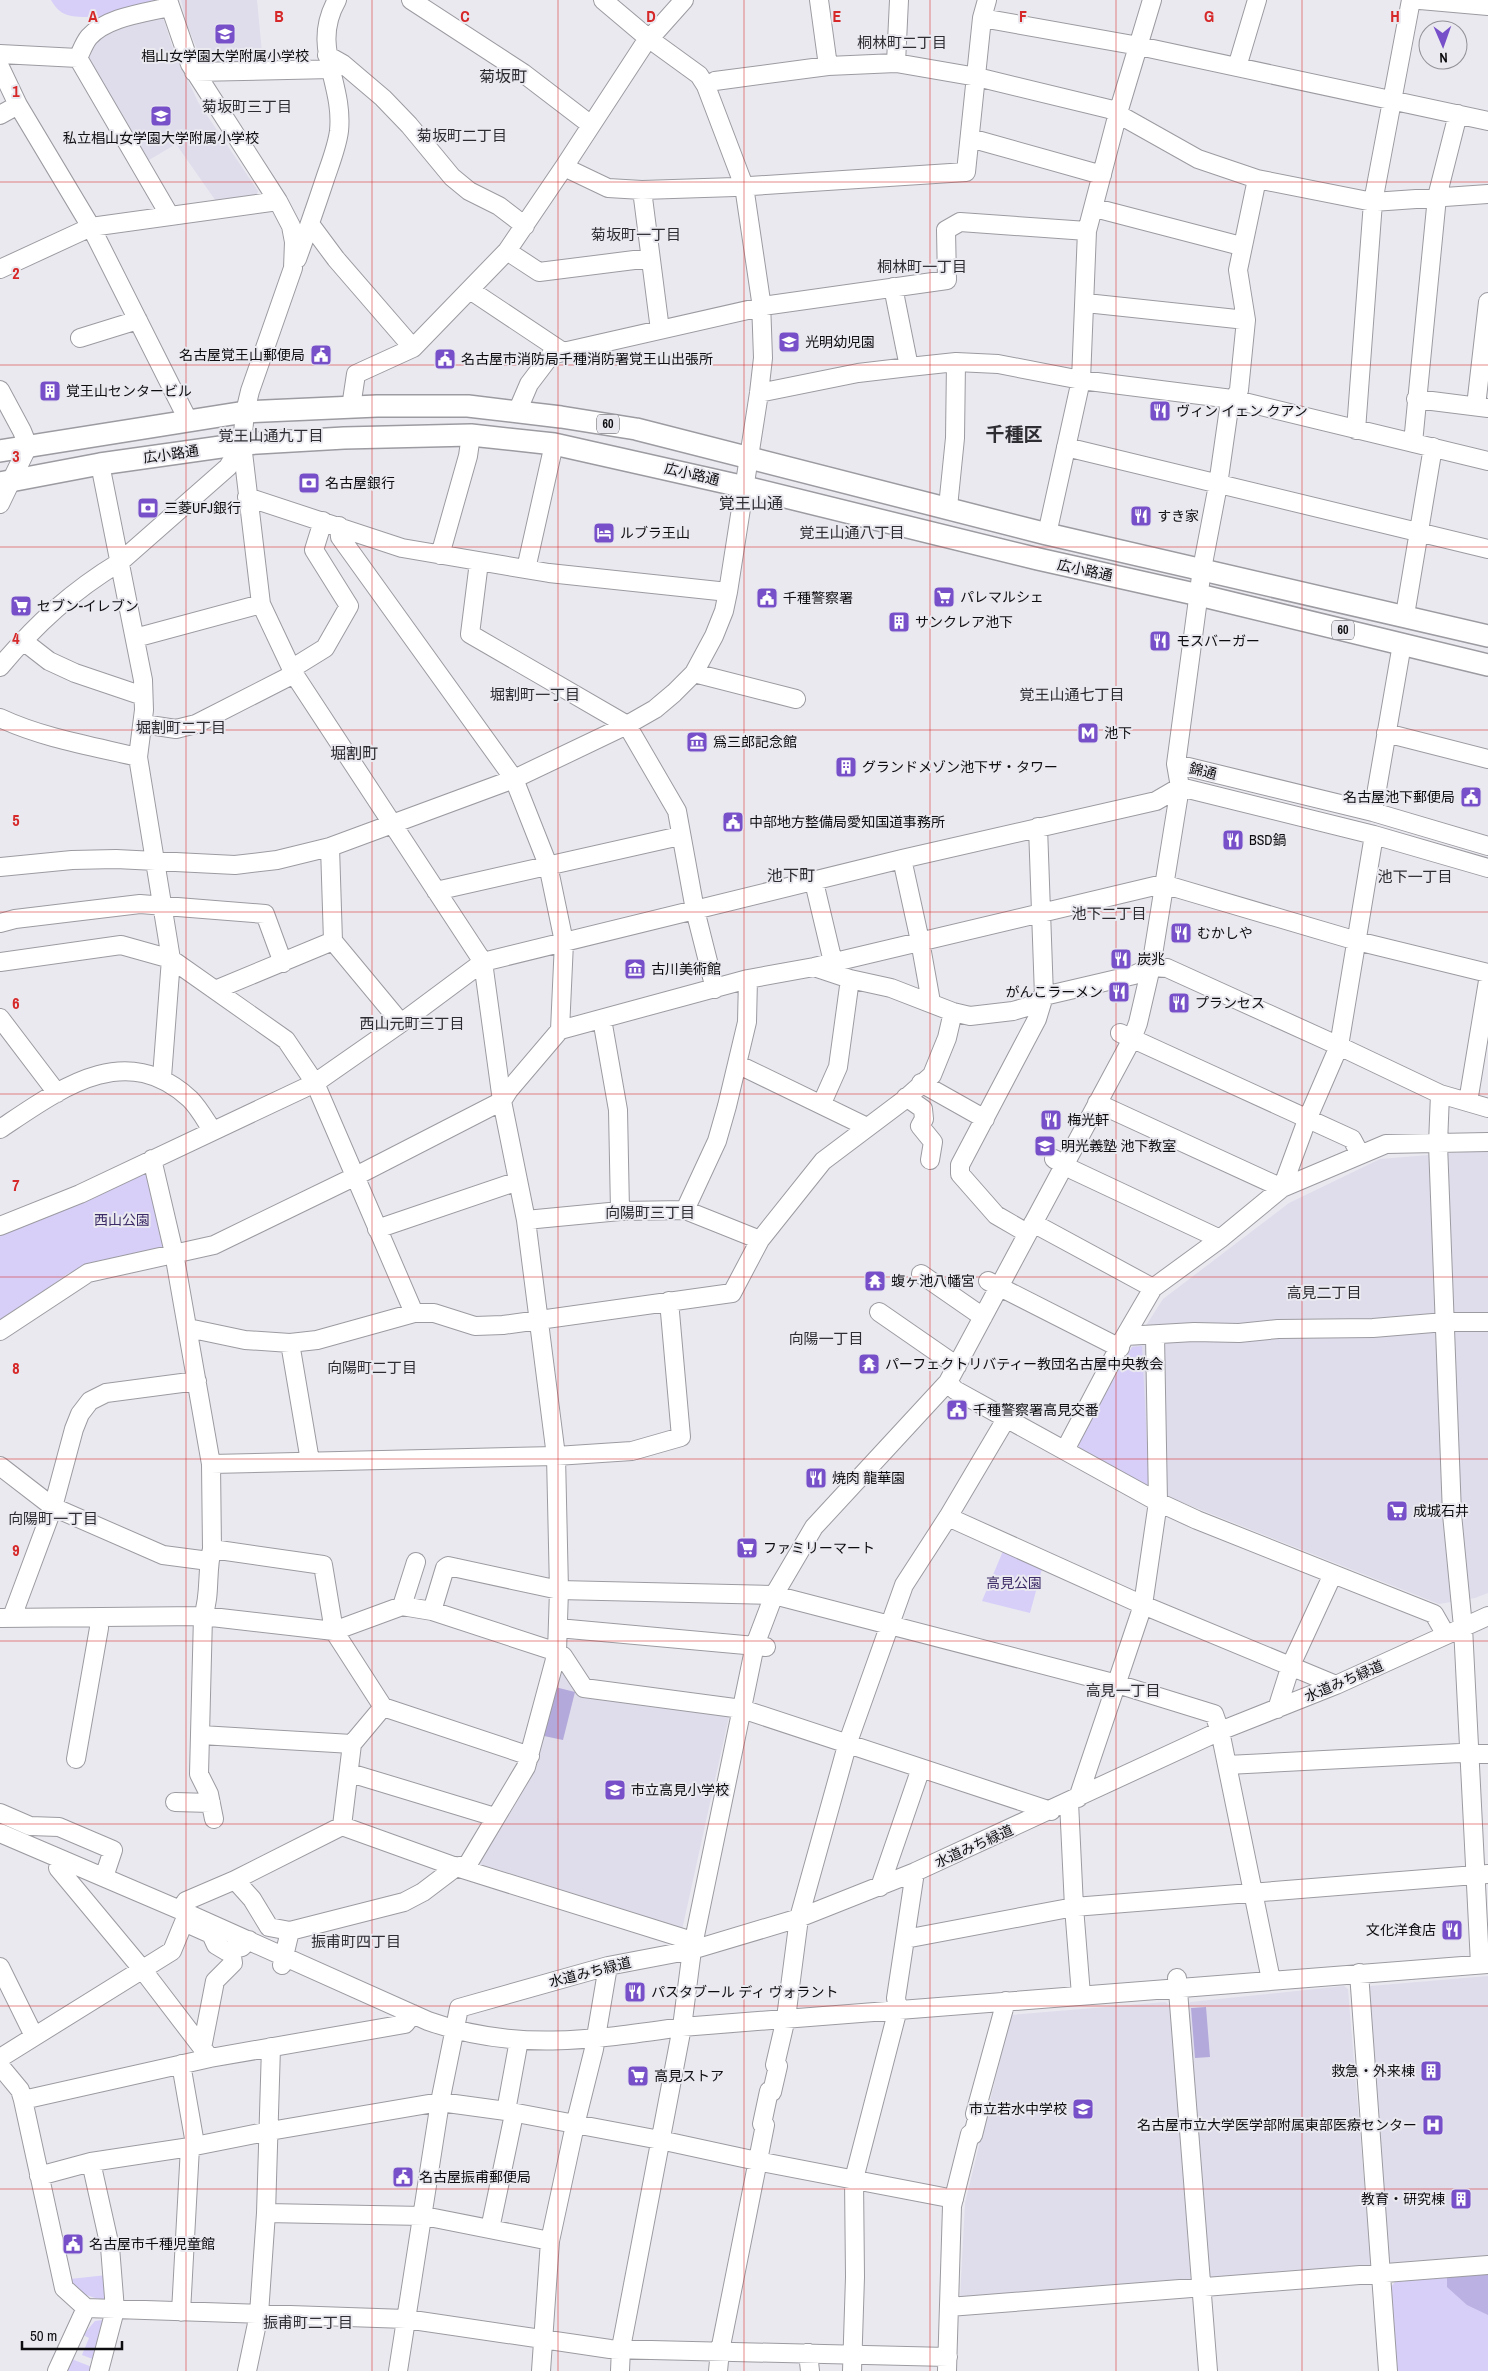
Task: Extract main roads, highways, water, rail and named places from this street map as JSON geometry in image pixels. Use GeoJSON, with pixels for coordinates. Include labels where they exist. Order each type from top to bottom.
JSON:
{"type":"FeatureCollection","features":[{"type":"Feature","properties":{"kind":"main road","name":"広小路通"},"geometry":{"type":"LineString","coordinates":[[0,451],[245,412],[351,407],[468,406],[517,412],[636,428],[1047,534],[1405,615],[1488,636]]}},
{"type":"Feature","properties":{"kind":"main road","name":"広小路通"},"geometry":{"type":"LineString","coordinates":[[6,482],[100,464],[242,444],[344,438],[471,434],[554,444],[745,487],[1038,559],[1199,595],[1488,665]]}},
{"type":"Feature","properties":{"kind":"place","name":"椙山女学園大学附属小学校"},"geometry":{"type":"Point","coordinates":[225,34]}},
{"type":"Feature","properties":{"kind":"place","name":"私立椙山女学園大学附属小学校"},"geometry":{"type":"Point","coordinates":[161,116]}},
{"type":"Feature","properties":{"kind":"place","name":"光明幼児園"},"geometry":{"type":"Point","coordinates":[789,342]}},
{"type":"Feature","properties":{"kind":"place","name":"名古屋覚王山郵便局"},"geometry":{"type":"Point","coordinates":[321,355]}},
{"type":"Feature","properties":{"kind":"place","name":"名古屋市消防局千種消防署覚王山出張所"},"geometry":{"type":"Point","coordinates":[445,359]}},
{"type":"Feature","properties":{"kind":"place","name":"覚王山センタービル"},"geometry":{"type":"Point","coordinates":[50,391]}},
{"type":"Feature","properties":{"kind":"place","name":"ヴィン イェン クアン"},"geometry":{"type":"Point","coordinates":[1160,411]}},
{"type":"Feature","properties":{"kind":"place","name":"名古屋銀行"},"geometry":{"type":"Point","coordinates":[309,483]}},
{"type":"Feature","properties":{"kind":"place","name":"三菱UFJ銀行"},"geometry":{"type":"Point","coordinates":[148,508]}},
{"type":"Feature","properties":{"kind":"place","name":"すき家"},"geometry":{"type":"Point","coordinates":[1141,516]}},
{"type":"Feature","properties":{"kind":"place","name":"ルブラ王山"},"geometry":{"type":"Point","coordinates":[604,533]}},
{"type":"Feature","properties":{"kind":"place","name":"パレマルシェ"},"geometry":{"type":"Point","coordinates":[944,597]}},
{"type":"Feature","properties":{"kind":"place","name":"千種警察署"},"geometry":{"type":"Point","coordinates":[767,598]}},
{"type":"Feature","properties":{"kind":"place","name":"セブン-イレブン"},"geometry":{"type":"Point","coordinates":[21,606]}},
{"type":"Feature","properties":{"kind":"place","name":"サンクレア池下"},"geometry":{"type":"Point","coordinates":[899,622]}},
{"type":"Feature","properties":{"kind":"place","name":"モスバーガー"},"geometry":{"type":"Point","coordinates":[1160,641]}},
{"type":"Feature","properties":{"kind":"place","name":"池下"},"geometry":{"type":"Point","coordinates":[1088,733]}},
{"type":"Feature","properties":{"kind":"place","name":"爲三郎記念館"},"geometry":{"type":"Point","coordinates":[697,742]}},
{"type":"Feature","properties":{"kind":"place","name":"グランドメゾン池下ザ・タワー"},"geometry":{"type":"Point","coordinates":[846,767]}},
{"type":"Feature","properties":{"kind":"place","name":"名古屋池下郵便局"},"geometry":{"type":"Point","coordinates":[1471,797]}},
{"type":"Feature","properties":{"kind":"place","name":"中部地方整備局愛知国道事務所"},"geometry":{"type":"Point","coordinates":[733,822]}},
{"type":"Feature","properties":{"kind":"place","name":"BSD鍋"},"geometry":{"type":"Point","coordinates":[1233,840]}},
{"type":"Feature","properties":{"kind":"place","name":"むかしや"},"geometry":{"type":"Point","coordinates":[1181,933]}},
{"type":"Feature","properties":{"kind":"place","name":"炭兆"},"geometry":{"type":"Point","coordinates":[1121,959]}},
{"type":"Feature","properties":{"kind":"place","name":"古川美術館"},"geometry":{"type":"Point","coordinates":[635,969]}},
{"type":"Feature","properties":{"kind":"place","name":"がんこラーメン"},"geometry":{"type":"Point","coordinates":[1119,992]}},
{"type":"Feature","properties":{"kind":"place","name":"プランセス"},"geometry":{"type":"Point","coordinates":[1179,1003]}},
{"type":"Feature","properties":{"kind":"place","name":"梅光軒"},"geometry":{"type":"Point","coordinates":[1051,1120]}},
{"type":"Feature","properties":{"kind":"place","name":"明光義塾 池下教室"},"geometry":{"type":"Point","coordinates":[1045,1146]}},
{"type":"Feature","properties":{"kind":"place","name":"蝮ヶ池八幡宮"},"geometry":{"type":"Point","coordinates":[875,1281]}},
{"type":"Feature","properties":{"kind":"place","name":"パーフェクトリバティー教団名古屋中央教会"},"geometry":{"type":"Point","coordinates":[869,1364]}},
{"type":"Feature","properties":{"kind":"place","name":"千種警察署高見交番"},"geometry":{"type":"Point","coordinates":[957,1410]}},
{"type":"Feature","properties":{"kind":"place","name":"焼肉 龍華園"},"geometry":{"type":"Point","coordinates":[816,1478]}},
{"type":"Feature","properties":{"kind":"place","name":"成城石井"},"geometry":{"type":"Point","coordinates":[1397,1511]}},
{"type":"Feature","properties":{"kind":"place","name":"ファミリーマート"},"geometry":{"type":"Point","coordinates":[747,1548]}},
{"type":"Feature","properties":{"kind":"place","name":"市立高見小学校"},"geometry":{"type":"Point","coordinates":[615,1790]}},
{"type":"Feature","properties":{"kind":"place","name":"文化洋食店"},"geometry":{"type":"Point","coordinates":[1452,1930]}},
{"type":"Feature","properties":{"kind":"place","name":"パスタブール ディ ヴォラント"},"geometry":{"type":"Point","coordinates":[635,1992]}},
{"type":"Feature","properties":{"kind":"place","name":"救急・外来棟"},"geometry":{"type":"Point","coordinates":[1431,2071]}},
{"type":"Feature","properties":{"kind":"place","name":"高見ストア"},"geometry":{"type":"Point","coordinates":[638,2076]}},
{"type":"Feature","properties":{"kind":"place","name":"市立若水中学校"},"geometry":{"type":"Point","coordinates":[1083,2109]}},
{"type":"Feature","properties":{"kind":"place","name":"名古屋市立大学医学部附属東部医療センター"},"geometry":{"type":"Point","coordinates":[1433,2125]}},
{"type":"Feature","properties":{"kind":"place","name":"名古屋振甫郵便局"},"geometry":{"type":"Point","coordinates":[403,2177]}},
{"type":"Feature","properties":{"kind":"place","name":"教育・研究棟"},"geometry":{"type":"Point","coordinates":[1461,2199]}},
{"type":"Feature","properties":{"kind":"place","name":"名古屋市千種児童館"},"geometry":{"type":"Point","coordinates":[73,2244]}},
{"type":"Feature","properties":{"kind":"district","name":"桐林町二丁目"},"geometry":{"type":"Point","coordinates":[902,43]}},
{"type":"Feature","properties":{"kind":"district","name":"菊坂町"},"geometry":{"type":"Point","coordinates":[503,76]}},
{"type":"Feature","properties":{"kind":"district","name":"菊坂町三丁目"},"geometry":{"type":"Point","coordinates":[247,107]}},
{"type":"Feature","properties":{"kind":"district","name":"菊坂町二丁目"},"geometry":{"type":"Point","coordinates":[462,136]}},
{"type":"Feature","properties":{"kind":"district","name":"菊坂町一丁目"},"geometry":{"type":"Point","coordinates":[636,235]}},
{"type":"Feature","properties":{"kind":"district","name":"桐林町一丁目"},"geometry":{"type":"Point","coordinates":[922,267]}},
{"type":"Feature","properties":{"kind":"district","name":"千種区"},"geometry":{"type":"Point","coordinates":[1014,434]}},
{"type":"Feature","properties":{"kind":"district","name":"覚王山通九丁目"},"geometry":{"type":"Point","coordinates":[271,436]}},
{"type":"Feature","properties":{"kind":"district","name":"覚王山通"},"geometry":{"type":"Point","coordinates":[751,503]}},
{"type":"Feature","properties":{"kind":"district","name":"覚王山通八丁目"},"geometry":{"type":"Point","coordinates":[852,533]}},
{"type":"Feature","properties":{"kind":"district","name":"堀割町一丁目"},"geometry":{"type":"Point","coordinates":[535,695]}},
{"type":"Feature","properties":{"kind":"district","name":"覚王山通七丁目"},"geometry":{"type":"Point","coordinates":[1072,695]}},
{"type":"Feature","properties":{"kind":"district","name":"堀割町二丁目"},"geometry":{"type":"Point","coordinates":[181,728]}},
{"type":"Feature","properties":{"kind":"district","name":"堀割町"},"geometry":{"type":"Point","coordinates":[354,753]}},
{"type":"Feature","properties":{"kind":"district","name":"池下町"},"geometry":{"type":"Point","coordinates":[791,875]}},
{"type":"Feature","properties":{"kind":"district","name":"池下一丁目"},"geometry":{"type":"Point","coordinates":[1415,877]}},
{"type":"Feature","properties":{"kind":"district","name":"池下二丁目"},"geometry":{"type":"Point","coordinates":[1109,914]}},
{"type":"Feature","properties":{"kind":"district","name":"西山元町三丁目"},"geometry":{"type":"Point","coordinates":[412,1024]}},
{"type":"Feature","properties":{"kind":"district","name":"向陽町三丁目"},"geometry":{"type":"Point","coordinates":[650,1213]}},
{"type":"Feature","properties":{"kind":"district","name":"高見二丁目"},"geometry":{"type":"Point","coordinates":[1324,1293]}},
{"type":"Feature","properties":{"kind":"district","name":"向陽一丁目"},"geometry":{"type":"Point","coordinates":[826,1339]}},
{"type":"Feature","properties":{"kind":"district","name":"向陽町二丁目"},"geometry":{"type":"Point","coordinates":[372,1368]}},
{"type":"Feature","properties":{"kind":"district","name":"向陽町一丁目"},"geometry":{"type":"Point","coordinates":[53,1519]}},
{"type":"Feature","properties":{"kind":"district","name":"高見一丁目"},"geometry":{"type":"Point","coordinates":[1123,1691]}},
{"type":"Feature","properties":{"kind":"district","name":"振甫町四丁目"},"geometry":{"type":"Point","coordinates":[356,1942]}},
{"type":"Feature","properties":{"kind":"district","name":"振甫町二丁目"},"geometry":{"type":"Point","coordinates":[308,2323]}},
{"type":"Feature","properties":{"kind":"park label","name":"西山公園"},"geometry":{"type":"Point","coordinates":[122,1220]}},
{"type":"Feature","properties":{"kind":"park label","name":"高見公園"},"geometry":{"type":"Point","coordinates":[1014,1583]}}]}
